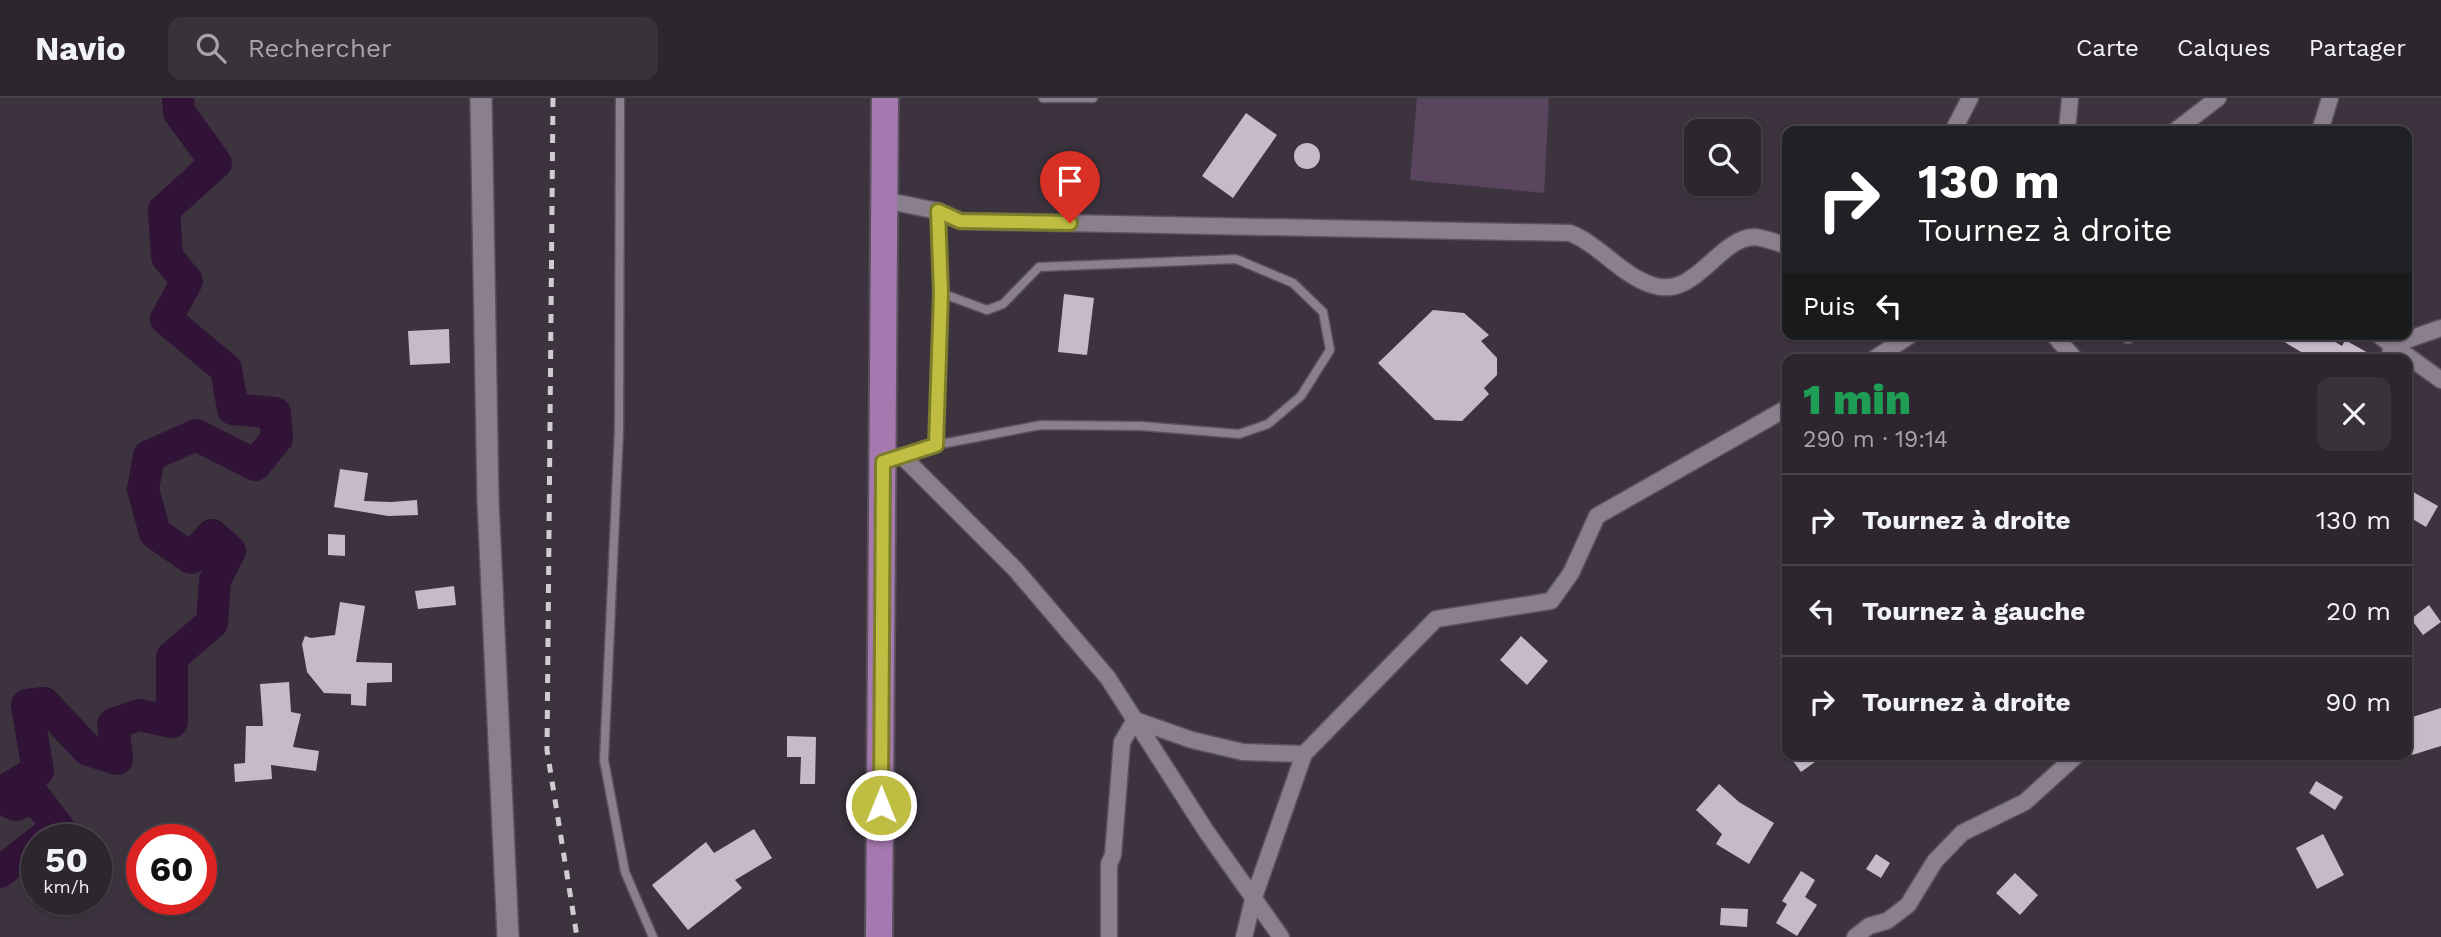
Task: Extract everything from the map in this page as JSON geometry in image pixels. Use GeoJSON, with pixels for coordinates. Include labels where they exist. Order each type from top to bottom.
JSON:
{"type":"FeatureCollection","features":[{"type":"Feature","properties":{"kind":"main road"},"geometry":{"type":"LineString","coordinates":[[879,937],[892,459],[884,200],[885,98]]}},
{"type":"Feature","properties":{"kind":"street"},"geometry":{"type":"LineString","coordinates":[[481,98],[488,501],[508,937]]}},
{"type":"Feature","properties":{"kind":"street"},"geometry":{"type":"LineString","coordinates":[[1956,126],[1970,98]]}},
{"type":"Feature","properties":{"kind":"street"},"geometry":{"type":"LineString","coordinates":[[2067,126],[2070,98]]}},
{"type":"Feature","properties":{"kind":"street"},"geometry":{"type":"LineString","coordinates":[[2182,126],[2218,98]]}},
{"type":"Feature","properties":{"kind":"street"},"geometry":{"type":"LineString","coordinates":[[2322,126],[2330,98]]}},
{"type":"Feature","properties":{"kind":"street"},"geometry":{"type":"LineString","coordinates":[[884,200],[938,211],[960,221],[1570,233],[1585,239],[1622,269],[1653,286],[1676,286],[1702,271],[1734,244],[1755,237],[1782,245]]}},
{"type":"Feature","properties":{"kind":"street"},"geometry":{"type":"LineString","coordinates":[[2390,352],[2441,328]]}},
{"type":"Feature","properties":{"kind":"street"},"geometry":{"type":"LineString","coordinates":[[1886,354],[1903,340]]}},
{"type":"Feature","properties":{"kind":"street"},"geometry":{"type":"LineString","coordinates":[[2058,340],[2071,354]]}},
{"type":"Feature","properties":{"kind":"street"},"geometry":{"type":"LineString","coordinates":[[2412,364],[2441,380]]}},
{"type":"Feature","properties":{"kind":"street"},"geometry":{"type":"LineString","coordinates":[[1244,937],[1253,900],[1304,754],[1436,619],[1551,601],[1570,573],[1597,516],[1782,411]]}},
{"type":"Feature","properties":{"kind":"street"},"geometry":{"type":"LineString","coordinates":[[892,459],[1015,569],[1108,678],[1253,900],[1281,937]]}},
{"type":"Feature","properties":{"kind":"street"},"geometry":{"type":"LineString","coordinates":[[1135,720],[1192,740],[1243,752],[1304,754]]}},
{"type":"Feature","properties":{"kind":"street"},"geometry":{"type":"LineString","coordinates":[[1109,937],[1109,864],[1113,855],[1122,742],[1135,720]]}},
{"type":"Feature","properties":{"kind":"street"},"geometry":{"type":"LineString","coordinates":[[1855,937],[1869,926],[1887,920],[1908,905],[1935,861],[1962,833],[2025,802],[2071,760]]}},
{"type":"Feature","properties":{"kind":"lane"},"geometry":{"type":"LineString","coordinates":[[620,98],[619,430],[604,760],[625,872],[653,937]]}},
{"type":"Feature","properties":{"kind":"lane"},"geometry":{"type":"LineString","coordinates":[[1042,98],[1093,98]]}},
{"type":"Feature","properties":{"kind":"lane"},"geometry":{"type":"LineString","coordinates":[[936,445],[941,293],[938,211]]}},
{"type":"Feature","properties":{"kind":"lane"},"geometry":{"type":"LineString","coordinates":[[892,459],[936,445],[1041,425],[1141,426],[1239,434],[1268,424],[1301,396],[1330,350],[1323,312],[1293,283],[1236,259],[1039,267],[1003,304],[987,310],[941,293]]}},
{"type":"Feature","properties":{"kind":"shaded area"},"geometry":{"type":"Polygon","coordinates":[[[1417,98],[1549,98],[1544,193],[1410,180],[1417,98]]]}},
{"type":"Feature","properties":{"kind":"building"},"geometry":{"type":"Polygon","coordinates":[[[1246,113],[1277,135],[1233,198],[1202,176],[1246,113]]]}},
{"type":"Feature","properties":{"kind":"building"},"geometry":{"type":"Polygon","coordinates":[[[1307,143],[1316,147],[1320,156],[1316,165],[1307,169],[1298,165],[1294,156],[1298,147],[1307,143]]]}},
{"type":"Feature","properties":{"kind":"building"},"geometry":{"type":"Polygon","coordinates":[[[1064,294],[1094,298],[1087,355],[1058,352],[1064,294]]]}},
{"type":"Feature","properties":{"kind":"building"},"geometry":{"type":"Polygon","coordinates":[[[1433,310],[1464,313],[1489,335],[1481,341],[1497,358],[1497,375],[1484,388],[1489,394],[1462,421],[1435,420],[1378,363],[1433,310]]]}},
{"type":"Feature","properties":{"kind":"building"},"geometry":{"type":"Polygon","coordinates":[[[449,329],[450,363],[410,365],[408,331],[449,329]]]}},
{"type":"Feature","properties":{"kind":"building"},"geometry":{"type":"Polygon","coordinates":[[[2281,340],[2332,340],[2342,346],[2345,340],[2370,354],[2305,354],[2281,340]]]}},
{"type":"Feature","properties":{"kind":"building"},"geometry":{"type":"Polygon","coordinates":[[[340,469],[368,473],[364,501],[417,500],[418,515],[388,516],[334,507],[340,469]]]}},
{"type":"Feature","properties":{"kind":"building"},"geometry":{"type":"Polygon","coordinates":[[[2412,491],[2438,506],[2426,527],[2412,519],[2412,491]]]}},
{"type":"Feature","properties":{"kind":"building"},"geometry":{"type":"Polygon","coordinates":[[[328,534],[345,535],[345,556],[328,555],[328,534]]]}},
{"type":"Feature","properties":{"kind":"building"},"geometry":{"type":"Polygon","coordinates":[[[454,586],[456,605],[418,609],[415,591],[454,586]]]}},
{"type":"Feature","properties":{"kind":"building"},"geometry":{"type":"Polygon","coordinates":[[[340,602],[365,606],[356,662],[392,663],[392,682],[367,683],[366,706],[351,705],[351,694],[324,693],[307,672],[302,644],[305,636],[311,638],[335,635],[340,602]]]}},
{"type":"Feature","properties":{"kind":"building"},"geometry":{"type":"Polygon","coordinates":[[[2429,605],[2441,622],[2423,635],[2412,618],[2429,605]]]}},
{"type":"Feature","properties":{"kind":"building"},"geometry":{"type":"Polygon","coordinates":[[[1521,636],[1548,661],[1527,685],[1500,660],[1521,636]]]}},
{"type":"Feature","properties":{"kind":"building"},"geometry":{"type":"Polygon","coordinates":[[[289,682],[291,712],[301,714],[293,747],[319,751],[316,771],[271,765],[272,779],[235,782],[234,764],[245,763],[246,726],[263,726],[260,684],[289,682]]]}},
{"type":"Feature","properties":{"kind":"building"},"geometry":{"type":"Polygon","coordinates":[[[2441,708],[2441,746],[2412,755],[2412,717],[2441,708]]]}},
{"type":"Feature","properties":{"kind":"building"},"geometry":{"type":"Polygon","coordinates":[[[787,736],[816,737],[815,784],[800,784],[801,757],[787,757],[787,736]]]}},
{"type":"Feature","properties":{"kind":"building"},"geometry":{"type":"Polygon","coordinates":[[[1792,760],[1818,760],[1801,772],[1792,760]]]}},
{"type":"Feature","properties":{"kind":"building"},"geometry":{"type":"Polygon","coordinates":[[[2316,781],[2343,797],[2335,810],[2309,793],[2316,781]]]}},
{"type":"Feature","properties":{"kind":"building"},"geometry":{"type":"Polygon","coordinates":[[[1719,784],[1739,802],[1774,823],[1749,864],[1716,844],[1722,834],[1696,810],[1719,784]]]}},
{"type":"Feature","properties":{"kind":"building"},"geometry":{"type":"Polygon","coordinates":[[[754,829],[772,858],[735,880],[742,888],[688,930],[652,885],[706,842],[714,853],[754,829]]]}},
{"type":"Feature","properties":{"kind":"building"},"geometry":{"type":"Polygon","coordinates":[[[2323,834],[2344,875],[2317,889],[2296,848],[2323,834]]]}},
{"type":"Feature","properties":{"kind":"building"},"geometry":{"type":"Polygon","coordinates":[[[1876,854],[1890,863],[1881,878],[1866,869],[1876,854]]]}},
{"type":"Feature","properties":{"kind":"building"},"geometry":{"type":"Polygon","coordinates":[[[1801,871],[1815,880],[1805,897],[1817,905],[1797,936],[1776,923],[1787,904],[1782,901],[1801,871]]]}},
{"type":"Feature","properties":{"kind":"building"},"geometry":{"type":"Polygon","coordinates":[[[2015,873],[2038,895],[2020,915],[1996,893],[2015,873]]]}},
{"type":"Feature","properties":{"kind":"building"},"geometry":{"type":"Polygon","coordinates":[[[1721,908],[1748,909],[1747,927],[1720,925],[1721,908]]]}},
{"type":"Feature","properties":{"kind":"waterway"},"geometry":{"type":"LineString","coordinates":[[0,793],[38,771],[27,705],[44,703],[88,750],[117,759],[113,724],[139,715],[172,722],[172,657],[212,623],[215,580],[230,551],[212,535],[191,558],[155,533],[143,489],[149,456],[196,435],[255,465],[277,438],[275,413],[233,409],[226,369],[166,319],[187,281],[167,257],[164,210],[216,163],[179,112],[178,98]]}},
{"type":"Feature","properties":{"kind":"waterway"},"geometry":{"type":"LineString","coordinates":[[0,798],[16,805],[35,797],[56,824]]}},
{"type":"Feature","properties":{"kind":"waterway"},"geometry":{"type":"LineString","coordinates":[[0,872],[21,856]]}},
{"type":"Feature","properties":{"kind":"railway"},"geometry":{"type":"LineString","coordinates":[[553,98],[547,750],[577,937]]}},
{"type":"Feature","properties":{"kind":"route"},"geometry":{"type":"LineString","coordinates":[[881,805],[883,462],[936,445],[941,293],[938,211],[960,221],[1070,223]]}}]}
